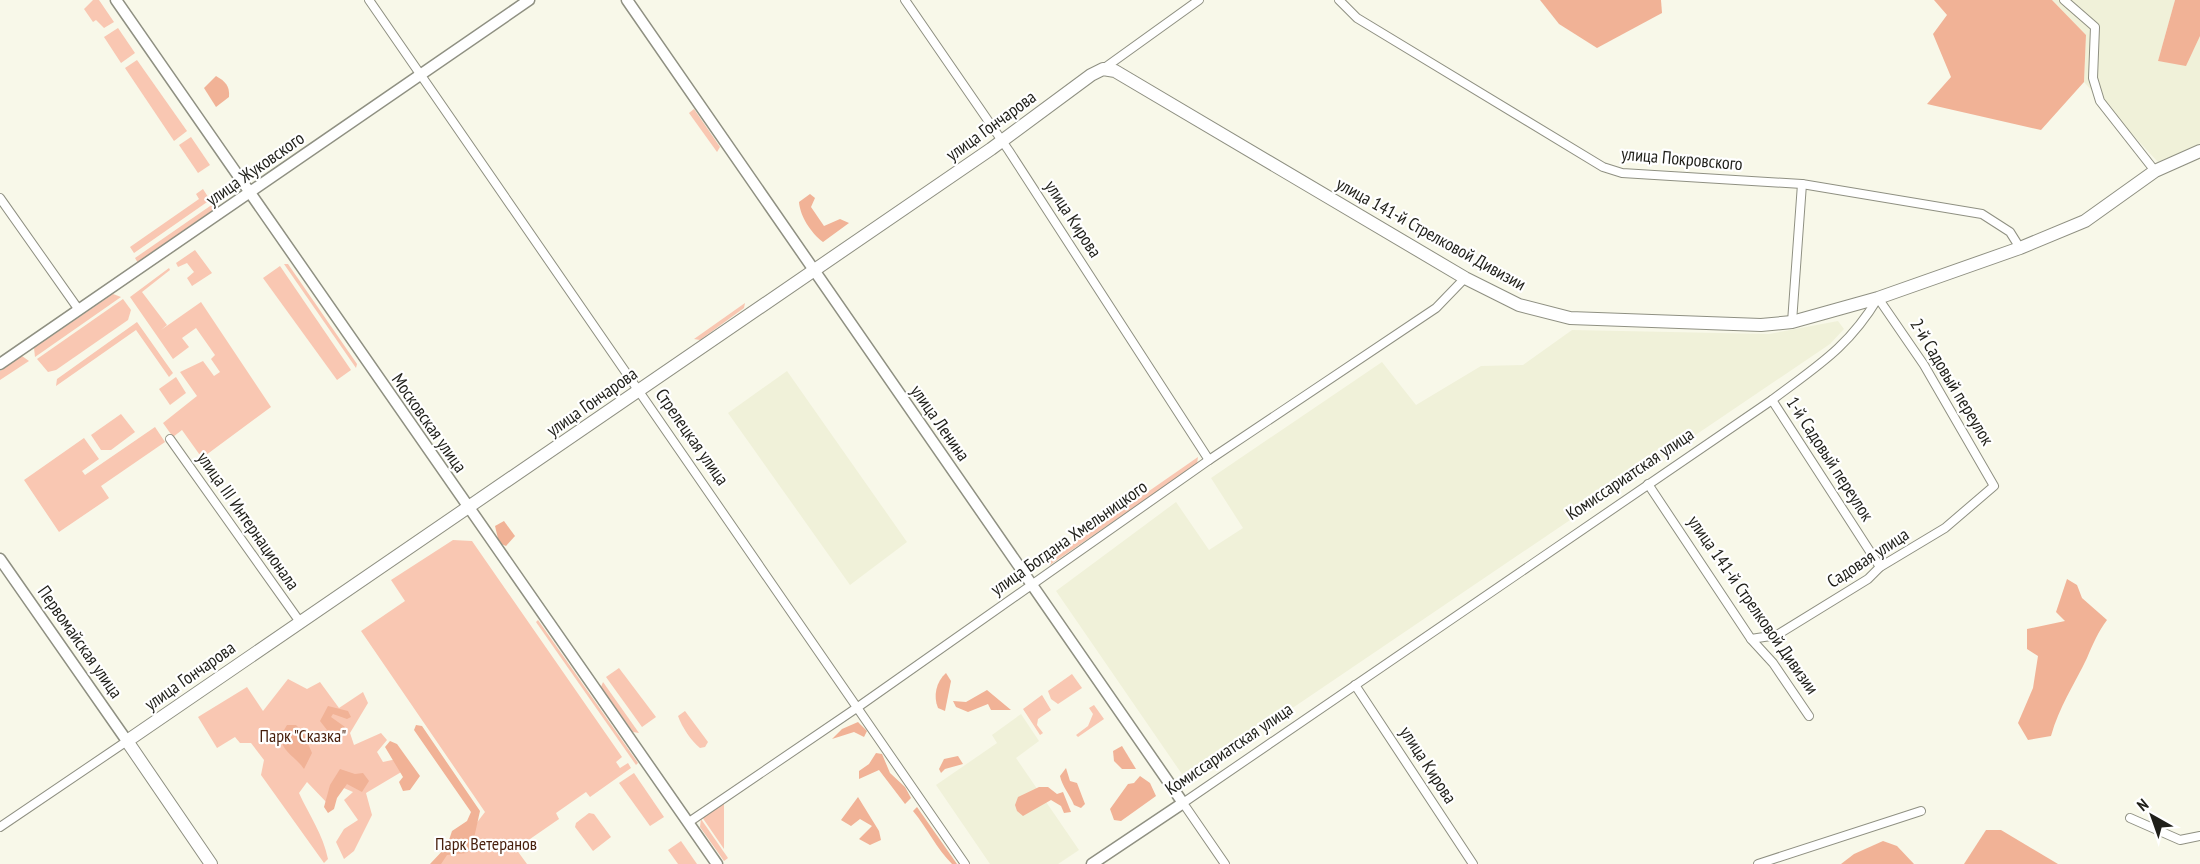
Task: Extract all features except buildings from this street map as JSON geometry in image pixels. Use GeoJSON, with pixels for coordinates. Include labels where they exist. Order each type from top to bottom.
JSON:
{"type":"FeatureCollection","features":[{"type":"Feature","properties":{"kind":"main road","name":"улица Гончарова"},"geometry":{"type":"LineString","coordinates":[[127,741],[640,391],[1002,141],[1091,75],[1103,69]]}},
{"type":"Feature","properties":{"kind":"main road","name":"улица 141-й Стрелковой Дивизии"},"geometry":{"type":"LineString","coordinates":[[1103,69],[1115,71],[1465,278],[1519,305],[1570,318],[1761,325],[1792,322],[1878,298]]}},
{"type":"Feature","properties":{"kind":"main road"},"geometry":{"type":"LineString","coordinates":[[1878,298],[2020,248],[2085,221],[2155,171],[2200,151]]}},
{"type":"Feature","properties":{"kind":"main road","name":"Первомайская улица"},"geometry":{"type":"LineString","coordinates":[[127,741],[211,864]]}},
{"type":"Feature","properties":{"kind":"street","name":"Московская улица"},"geometry":{"type":"LineString","coordinates":[[116,0],[717,864]]}},
{"type":"Feature","properties":{"kind":"street","name":"Стрелецкая улица"},"geometry":{"type":"LineString","coordinates":[[369,0],[965,864]]}},
{"type":"Feature","properties":{"kind":"street","name":"улица Жуковского"},"geometry":{"type":"LineString","coordinates":[[0,364],[529,0]]}},
{"type":"Feature","properties":{"kind":"street","name":"улица Ленина"},"geometry":{"type":"LineString","coordinates":[[627,0],[1225,864]]}},
{"type":"Feature","properties":{"kind":"street","name":"улица Кирова"},"geometry":{"type":"LineString","coordinates":[[905,0],[1002,141],[1209,460]]}},
{"type":"Feature","properties":{"kind":"street","name":"улица Гончарова"},"geometry":{"type":"LineString","coordinates":[[1103,69],[1199,0]]}},
{"type":"Feature","properties":{"kind":"street","name":"улица Покровского"},"geometry":{"type":"LineString","coordinates":[[1339,0],[1357,18],[1603,167],[1622,173],[1802,184],[1982,214],[2010,232],[2020,248]]}},
{"type":"Feature","properties":{"kind":"street"},"geometry":{"type":"LineString","coordinates":[[2064,0],[2095,27],[2093,78],[2100,101],[2155,171]]}},
{"type":"Feature","properties":{"kind":"street"},"geometry":{"type":"LineString","coordinates":[[1792,322],[1802,184]]}},
{"type":"Feature","properties":{"kind":"street"},"geometry":{"type":"LineString","coordinates":[[0,198],[79,310]]}},
{"type":"Feature","properties":{"kind":"street","name":"улица Богдана Хмельницкого"},"geometry":{"type":"LineString","coordinates":[[688,822],[858,707],[1209,460],[1436,308],[1465,278]]}},
{"type":"Feature","properties":{"kind":"street","name":"Комиссариатская улица"},"geometry":{"type":"LineString","coordinates":[[1092,864],[1772,399],[1840,349],[1861,326],[1878,298]]}},
{"type":"Feature","properties":{"kind":"street","name":"2-й Садовый переулок"},"geometry":{"type":"LineString","coordinates":[[1878,298],[1924,365],[1994,486]]}},
{"type":"Feature","properties":{"kind":"street","name":"1-й Садовый переулок"},"geometry":{"type":"LineString","coordinates":[[1772,399],[1880,567]]}},
{"type":"Feature","properties":{"kind":"street","name":"улица III Интернационала"},"geometry":{"type":"LineString","coordinates":[[170,439],[300,622]]}},
{"type":"Feature","properties":{"kind":"street","name":"улица 141-й Стрелковой Дивизии"},"geometry":{"type":"LineString","coordinates":[[1648,484],[1751,639],[1773,663],[1809,716]]}},
{"type":"Feature","properties":{"kind":"street","name":"Садовая улица"},"geometry":{"type":"LineString","coordinates":[[1751,639],[1777,635],[1868,579],[1880,567],[1946,528],[1994,486]]}},
{"type":"Feature","properties":{"kind":"street","name":"Первомайская улица"},"geometry":{"type":"LineString","coordinates":[[0,559],[127,741]]}},
{"type":"Feature","properties":{"kind":"street","name":"улица Кирова"},"geometry":{"type":"LineString","coordinates":[[1355,685],[1473,864]]}},
{"type":"Feature","properties":{"kind":"street","name":"улица Гончарова"},"geometry":{"type":"LineString","coordinates":[[0,827],[127,741]]}},
{"type":"Feature","properties":{"kind":"street"},"geometry":{"type":"LineString","coordinates":[[1758,864],[1921,811]]}},
{"type":"Feature","properties":{"kind":"street"},"geometry":{"type":"LineString","coordinates":[[2130,818],[2180,840],[2200,836]]}},
{"type":"Feature","properties":{"kind":"shaded area"},"geometry":{"type":"Polygon","coordinates":[[[2052,0],[2175,0],[2158,61],[2186,65],[2200,36],[2200,145],[2158,162],[2084,82],[2086,35],[2052,0]]]}},
{"type":"Feature","properties":{"kind":"shaded area"},"geometry":{"type":"Polygon","coordinates":[[[1838,321],[1844,329],[1830,344],[1186,780],[1056,591],[1176,502],[1209,550],[1243,528],[1211,478],[1382,362],[1416,405],[1481,366],[1523,365],[1572,330],[1769,334],[1838,321]]]}},
{"type":"Feature","properties":{"kind":"shaded area"},"geometry":{"type":"Polygon","coordinates":[[[787,371],[907,542],[850,585],[728,413],[787,371]]]}},
{"type":"Feature","properties":{"kind":"shaded area"},"geometry":{"type":"Polygon","coordinates":[[[1021,714],[1039,741],[1016,758],[1079,850],[1058,864],[990,864],[936,785],[997,743],[992,735],[1021,714]]]}},
{"type":"Feature","properties":{"kind":"green space"},"geometry":{"type":"Polygon","coordinates":[[[93,0],[99,0],[114,22],[104,28],[96,20],[93,22],[84,9],[93,0]]]}},
{"type":"Feature","properties":{"kind":"green space"},"geometry":{"type":"Polygon","coordinates":[[[1540,0],[1661,0],[1662,13],[1597,48],[1559,24],[1540,0]]]}},
{"type":"Feature","properties":{"kind":"green space"},"geometry":{"type":"Polygon","coordinates":[[[1934,0],[2052,0],[2086,35],[2084,82],[2041,130],[1927,104],[1951,77],[1933,34],[1947,15],[1934,0]]]}},
{"type":"Feature","properties":{"kind":"green space"},"geometry":{"type":"Polygon","coordinates":[[[2175,0],[2200,0],[2200,36],[2186,66],[2158,61],[2175,0]]]}},
{"type":"Feature","properties":{"kind":"green space"},"geometry":{"type":"Polygon","coordinates":[[[118,28],[135,53],[121,63],[104,37],[118,28]]]}},
{"type":"Feature","properties":{"kind":"green space"},"geometry":{"type":"Polygon","coordinates":[[[137,60],[187,131],[174,141],[125,68],[137,60]]]}},
{"type":"Feature","properties":{"kind":"green space"},"geometry":{"type":"Polygon","coordinates":[[[216,76],[226,84],[229,97],[216,107],[204,88],[216,76]]]}},
{"type":"Feature","properties":{"kind":"green space"},"geometry":{"type":"Polygon","coordinates":[[[694,109],[720,147],[717,152],[689,113],[694,109]]]}},
{"type":"Feature","properties":{"kind":"green space"},"geometry":{"type":"Polygon","coordinates":[[[191,137],[210,165],[198,173],[179,145],[191,137]]]}},
{"type":"Feature","properties":{"kind":"green space"},"geometry":{"type":"Polygon","coordinates":[[[203,189],[210,200],[134,253],[130,247],[199,199],[196,194],[203,189]]]}},
{"type":"Feature","properties":{"kind":"green space"},"geometry":{"type":"Polygon","coordinates":[[[810,194],[815,198],[811,207],[824,226],[840,219],[849,223],[823,242],[814,234],[801,213],[799,202],[810,194]]]}},
{"type":"Feature","properties":{"kind":"green space"},"geometry":{"type":"Polygon","coordinates":[[[213,204],[216,209],[138,263],[135,258],[213,204]]]}},
{"type":"Feature","properties":{"kind":"green space"},"geometry":{"type":"Polygon","coordinates":[[[195,250],[212,273],[192,286],[187,278],[194,272],[187,263],[178,267],[176,263],[195,250]]]}},
{"type":"Feature","properties":{"kind":"green space"},"geometry":{"type":"Polygon","coordinates":[[[284,264],[288,264],[357,364],[356,368],[284,264]]]}},
{"type":"Feature","properties":{"kind":"green space"},"geometry":{"type":"Polygon","coordinates":[[[280,266],[351,370],[337,380],[263,278],[280,266]]]}},
{"type":"Feature","properties":{"kind":"green space"},"geometry":{"type":"Polygon","coordinates":[[[169,268],[170,270],[142,292],[167,325],[161,330],[201,302],[271,407],[202,458],[182,430],[173,437],[163,423],[197,396],[180,372],[203,361],[214,376],[220,372],[211,359],[215,355],[196,328],[182,338],[189,347],[173,359],[130,297],[169,268]]]}},
{"type":"Feature","properties":{"kind":"green space"},"geometry":{"type":"Polygon","coordinates":[[[113,294],[121,297],[35,357],[34,348],[113,294]]]}},
{"type":"Feature","properties":{"kind":"green space"},"geometry":{"type":"Polygon","coordinates":[[[123,299],[131,310],[128,320],[56,370],[48,372],[37,359],[123,299]]]}},
{"type":"Feature","properties":{"kind":"green space"},"geometry":{"type":"Polygon","coordinates":[[[745,303],[744,308],[700,340],[694,339],[745,303]]]}},
{"type":"Feature","properties":{"kind":"green space"},"geometry":{"type":"Polygon","coordinates":[[[137,322],[173,373],[169,377],[136,330],[56,386],[57,379],[137,322]]]}},
{"type":"Feature","properties":{"kind":"green space"},"geometry":{"type":"Polygon","coordinates":[[[22,356],[29,361],[0,380],[0,371],[22,356]]]}},
{"type":"Feature","properties":{"kind":"green space"},"geometry":{"type":"Polygon","coordinates":[[[176,377],[186,393],[170,405],[159,389],[176,377]]]}},
{"type":"Feature","properties":{"kind":"green space"},"geometry":{"type":"Polygon","coordinates":[[[121,414],[135,432],[111,450],[101,450],[91,435],[121,414]]]}},
{"type":"Feature","properties":{"kind":"green space"},"geometry":{"type":"Polygon","coordinates":[[[155,427],[165,442],[101,486],[109,498],[59,532],[24,480],[84,438],[99,459],[82,471],[85,475],[155,427]]]}},
{"type":"Feature","properties":{"kind":"green space"},"geometry":{"type":"Polygon","coordinates":[[[1198,457],[1197,464],[1050,565],[1044,564],[1198,457]]]}},
{"type":"Feature","properties":{"kind":"green space"},"geometry":{"type":"Polygon","coordinates":[[[504,521],[515,536],[506,546],[499,543],[495,526],[504,521]]]}},
{"type":"Feature","properties":{"kind":"green space","name":"Парк Ветеранов"},"geometry":{"type":"Polygon","coordinates":[[[453,540],[472,541],[622,757],[616,762],[620,768],[628,763],[631,768],[590,797],[586,792],[556,813],[559,819],[517,848],[527,864],[438,864],[448,850],[465,838],[485,812],[361,631],[405,601],[391,580],[453,540]]]}},
{"type":"Feature","properties":{"kind":"green space"},"geometry":{"type":"Polygon","coordinates":[[[2067,579],[2077,585],[2082,598],[2107,620],[2062,706],[2051,736],[2028,740],[2018,723],[2033,688],[2038,656],[2027,649],[2027,629],[2065,621],[2056,612],[2067,579]]]}},
{"type":"Feature","properties":{"kind":"green space"},"geometry":{"type":"Polygon","coordinates":[[[538,620],[638,763],[636,765],[536,622],[538,620]]]}},
{"type":"Feature","properties":{"kind":"green space"},"geometry":{"type":"Polygon","coordinates":[[[619,668],[656,717],[642,727],[606,677],[619,668]]]}},
{"type":"Feature","properties":{"kind":"green space"},"geometry":{"type":"Polygon","coordinates":[[[946,673],[951,681],[945,711],[938,708],[936,694],[938,685],[946,673]]]}},
{"type":"Feature","properties":{"kind":"green space"},"geometry":{"type":"Polygon","coordinates":[[[1072,674],[1082,688],[1058,704],[1051,699],[1048,691],[1072,674]]]}},
{"type":"Feature","properties":{"kind":"green space","name":"Парк \"Сказка\""},"geometry":{"type":"Polygon","coordinates":[[[288,679],[307,689],[320,682],[339,708],[363,692],[368,703],[350,733],[354,745],[381,733],[387,740],[377,752],[383,762],[401,758],[408,768],[366,793],[372,815],[354,851],[344,859],[336,842],[344,829],[358,820],[344,800],[353,792],[337,785],[329,805],[307,782],[299,793],[323,841],[328,859],[324,863],[261,775],[264,760],[251,743],[240,743],[235,737],[217,748],[198,717],[247,687],[263,711],[288,679]]]}},
{"type":"Feature","properties":{"kind":"green space"},"geometry":{"type":"Polygon","coordinates":[[[603,682],[639,733],[633,732],[601,687],[603,682]]]}},
{"type":"Feature","properties":{"kind":"green space"},"geometry":{"type":"Polygon","coordinates":[[[987,690],[1011,710],[991,710],[988,704],[968,712],[956,707],[953,701],[966,702],[987,690]]]}},
{"type":"Feature","properties":{"kind":"green space"},"geometry":{"type":"Polygon","coordinates":[[[1042,695],[1051,710],[1038,719],[1037,725],[1043,733],[1040,735],[1023,709],[1042,695]]]}},
{"type":"Feature","properties":{"kind":"green space"},"geometry":{"type":"Polygon","coordinates":[[[1094,705],[1104,719],[1078,737],[1076,735],[1088,726],[1093,714],[1089,708],[1094,705]]]}},
{"type":"Feature","properties":{"kind":"green space"},"geometry":{"type":"Polygon","coordinates":[[[328,706],[348,711],[351,717],[347,719],[333,714],[331,717],[345,727],[343,731],[327,730],[320,721],[328,706]]]}},
{"type":"Feature","properties":{"kind":"green space"},"geometry":{"type":"Polygon","coordinates":[[[685,711],[708,742],[705,747],[700,748],[682,725],[678,716],[685,711]]]}},
{"type":"Feature","properties":{"kind":"green space"},"geometry":{"type":"Polygon","coordinates":[[[858,722],[867,731],[864,737],[854,732],[832,739],[842,729],[858,722]]]}},
{"type":"Feature","properties":{"kind":"green space"},"geometry":{"type":"Polygon","coordinates":[[[287,725],[296,725],[303,732],[312,753],[304,769],[283,745],[283,733],[287,725]]]}},
{"type":"Feature","properties":{"kind":"green space"},"geometry":{"type":"Polygon","coordinates":[[[416,725],[422,726],[480,811],[472,847],[467,853],[447,855],[441,864],[430,864],[447,846],[452,831],[467,821],[471,812],[414,730],[416,725]]]}},
{"type":"Feature","properties":{"kind":"green space"},"geometry":{"type":"Polygon","coordinates":[[[390,741],[397,744],[420,776],[410,790],[403,791],[399,782],[403,777],[385,747],[390,741]]]}},
{"type":"Feature","properties":{"kind":"green space"},"geometry":{"type":"Polygon","coordinates":[[[1122,746],[1136,769],[1122,769],[1114,761],[1113,751],[1122,746]]]}},
{"type":"Feature","properties":{"kind":"green space"},"geometry":{"type":"Polygon","coordinates":[[[876,753],[882,754],[890,773],[905,787],[911,798],[905,804],[879,770],[859,779],[859,771],[869,764],[876,753]]]}},
{"type":"Feature","properties":{"kind":"green space"},"geometry":{"type":"Polygon","coordinates":[[[958,756],[963,764],[945,769],[941,773],[939,769],[944,759],[958,756]]]}},
{"type":"Feature","properties":{"kind":"green space"},"geometry":{"type":"Polygon","coordinates":[[[1066,768],[1070,781],[1077,783],[1085,804],[1081,808],[1074,805],[1061,780],[1060,776],[1066,768]]]}},
{"type":"Feature","properties":{"kind":"green space"},"geometry":{"type":"Polygon","coordinates":[[[340,769],[355,774],[363,773],[369,781],[362,792],[347,784],[337,798],[334,809],[328,813],[324,807],[330,785],[340,769]]]}},
{"type":"Feature","properties":{"kind":"green space"},"geometry":{"type":"Polygon","coordinates":[[[634,773],[664,817],[650,826],[619,783],[634,773]]]}},
{"type":"Feature","properties":{"kind":"green space"},"geometry":{"type":"Polygon","coordinates":[[[1140,776],[1150,783],[1156,796],[1121,821],[1114,820],[1110,809],[1128,784],[1134,783],[1140,776]]]}},
{"type":"Feature","properties":{"kind":"green space"},"geometry":{"type":"Polygon","coordinates":[[[1039,787],[1048,787],[1057,794],[1063,792],[1071,812],[1064,813],[1061,806],[1051,800],[1023,816],[1017,811],[1015,805],[1018,797],[1039,787]]]}},
{"type":"Feature","properties":{"kind":"green space"},"geometry":{"type":"Polygon","coordinates":[[[858,797],[879,831],[881,840],[870,845],[859,839],[872,826],[860,819],[851,826],[841,820],[858,797]]]}},
{"type":"Feature","properties":{"kind":"green space"},"geometry":{"type":"Polygon","coordinates":[[[724,803],[724,849],[702,817],[724,803]]]}},
{"type":"Feature","properties":{"kind":"green space"},"geometry":{"type":"Polygon","coordinates":[[[917,807],[957,864],[952,864],[946,858],[913,811],[917,807]]]}},
{"type":"Feature","properties":{"kind":"green space"},"geometry":{"type":"Polygon","coordinates":[[[589,813],[594,814],[611,837],[593,851],[575,827],[576,823],[589,813]]]}},
{"type":"Feature","properties":{"kind":"green space"},"geometry":{"type":"Polygon","coordinates":[[[701,819],[728,858],[724,861],[700,827],[701,819]]]}},
{"type":"Feature","properties":{"kind":"green space"},"geometry":{"type":"Polygon","coordinates":[[[1986,830],[2001,830],[2058,864],[1964,864],[1986,830]]]}},
{"type":"Feature","properties":{"kind":"green space"},"geometry":{"type":"Polygon","coordinates":[[[681,841],[697,864],[678,864],[668,850],[681,841]]]}},
{"type":"Feature","properties":{"kind":"green space"},"geometry":{"type":"Polygon","coordinates":[[[1883,841],[1897,846],[1914,864],[1841,864],[1854,854],[1883,841]]]}}]}
